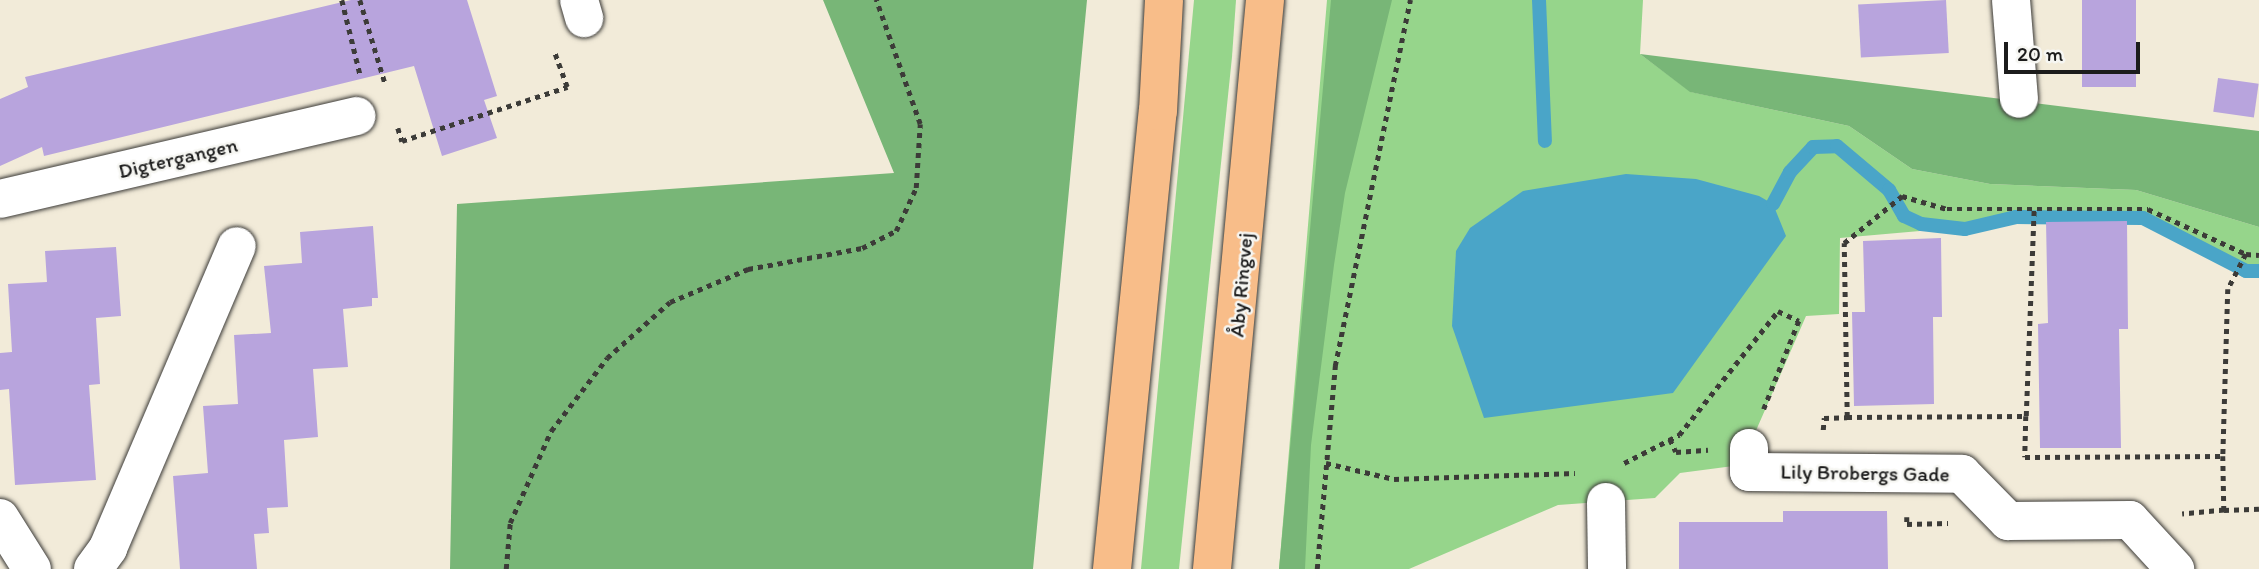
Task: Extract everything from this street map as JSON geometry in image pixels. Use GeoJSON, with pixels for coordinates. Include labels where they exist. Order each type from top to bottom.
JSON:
{"type":"FeatureCollection","features":[{"type":"Feature","properties":{"kind":"main road"},"geometry":{"type":"LineString","coordinates":[[1112,569],[1158,111],[1164,0]]}},
{"type":"Feature","properties":{"kind":"main road","name":"Åby Ringvej"},"geometry":{"type":"LineString","coordinates":[[1212,569],[1265,0]]}},
{"type":"Feature","properties":{"kind":"street"},"geometry":{"type":"LineString","coordinates":[[2011,0],[2019,99]]}},
{"type":"Feature","properties":{"kind":"street","name":"Digtergangen"},"geometry":{"type":"LineString","coordinates":[[0,199],[356,116]]}},
{"type":"Feature","properties":{"kind":"street"},"geometry":{"type":"LineString","coordinates":[[93,569],[108,548],[237,246]]}},
{"type":"Feature","properties":{"kind":"street","name":"Lily Brobergs Gade"},"geometry":{"type":"LineString","coordinates":[[1749,447],[1749,472],[1962,474],[2008,521],[2130,520]]}},
{"type":"Feature","properties":{"kind":"street"},"geometry":{"type":"LineString","coordinates":[[1606,502],[1607,569]]}},
{"type":"Feature","properties":{"kind":"street"},"geometry":{"type":"LineString","coordinates":[[0,518],[32,569]]}},
{"type":"Feature","properties":{"kind":"street"},"geometry":{"type":"LineString","coordinates":[[2130,520],[2175,569]]}},
{"type":"Feature","properties":{"kind":"path"},"geometry":{"type":"LineString","coordinates":[[342,0],[366,99],[356,116]]}},
{"type":"Feature","properties":{"kind":"path"},"geometry":{"type":"LineString","coordinates":[[360,0],[387,90]]}},
{"type":"Feature","properties":{"kind":"path"},"geometry":{"type":"LineString","coordinates":[[506,569],[510,523],[551,431],[607,358],[670,302],[748,269],[862,248],[896,231],[916,188],[920,124],[876,0]]}},
{"type":"Feature","properties":{"kind":"path"},"geometry":{"type":"LineString","coordinates":[[1317,569],[1335,366],[1410,0]]}},
{"type":"Feature","properties":{"kind":"path"},"geometry":{"type":"LineString","coordinates":[[395,116],[402,141],[567,87],[548,34],[582,9]]}},
{"type":"Feature","properties":{"kind":"path"},"geometry":{"type":"LineString","coordinates":[[1847,418],[1844,243],[1902,196],[1947,209],[2148,209],[2245,256],[2259,256]]}},
{"type":"Feature","properties":{"kind":"path"},"geometry":{"type":"LineString","coordinates":[[2034,208],[2025,457],[2222,456]]}},
{"type":"Feature","properties":{"kind":"path"},"geometry":{"type":"LineString","coordinates":[[2224,510],[2222,456],[2228,289],[2245,256]]}},
{"type":"Feature","properties":{"kind":"path"},"geometry":{"type":"LineString","coordinates":[[1617,466],[1679,435],[1778,311],[1799,321],[1749,447]]}},
{"type":"Feature","properties":{"kind":"path"},"geometry":{"type":"LineString","coordinates":[[1823,473],[1824,418],[2026,416]]}},
{"type":"Feature","properties":{"kind":"path"},"geometry":{"type":"LineString","coordinates":[[1670,439],[1676,452]]}},
{"type":"Feature","properties":{"kind":"path"},"geometry":{"type":"LineString","coordinates":[[1326,464],[1394,479],[1579,473]]}},
{"type":"Feature","properties":{"kind":"path"},"geometry":{"type":"LineString","coordinates":[[2130,520],[2259,509]]}},
{"type":"Feature","properties":{"kind":"green space"},"geometry":{"type":"Polygon","coordinates":[[[823,0],[1087,0],[1033,569],[450,569],[457,204],[894,173],[823,0]]]}},
{"type":"Feature","properties":{"kind":"green space"},"geometry":{"type":"Polygon","coordinates":[[[1194,0],[1236,0],[1232,57],[1179,569],[1141,569],[1194,0]]]}},
{"type":"Feature","properties":{"kind":"green space"},"geometry":{"type":"Polygon","coordinates":[[[1327,0],[1643,0],[1640,54],[1691,92],[1849,126],[1912,169],[1990,184],[2136,190],[2259,227],[2259,276],[2245,276],[2137,220],[2046,220],[1840,238],[1839,314],[1806,316],[1741,465],[1680,473],[1655,498],[1558,505],[1409,569],[1279,569],[1327,0]]]}},
{"type":"Feature","properties":{"kind":"green space"},"geometry":{"type":"Polygon","coordinates":[[[1331,0],[1392,0],[1345,193],[1311,445],[1305,569],[1279,569],[1331,0]]]}},
{"type":"Feature","properties":{"kind":"green space"},"geometry":{"type":"Polygon","coordinates":[[[1640,54],[2259,131],[2259,227],[2136,190],[1990,184],[1912,169],[1849,126],[1690,92],[1640,54]]]}},
{"type":"Feature","properties":{"kind":"water"},"geometry":{"type":"Polygon","coordinates":[[[1626,174],[1696,179],[1759,196],[1773,204],[1786,236],[1673,393],[1484,418],[1452,326],[1456,251],[1470,228],[1523,191],[1626,174]]]}},
{"type":"Feature","properties":{"kind":"building"},"geometry":{"type":"Polygon","coordinates":[[[351,0],[467,0],[497,96],[484,100],[497,138],[442,156],[414,66],[44,156],[42,147],[0,166],[0,99],[28,87],[25,77],[351,0]]]}},
{"type":"Feature","properties":{"kind":"building"},"geometry":{"type":"Polygon","coordinates":[[[1946,0],[1949,53],[1861,58],[1858,5],[1946,0]]]}},
{"type":"Feature","properties":{"kind":"building"},"geometry":{"type":"Polygon","coordinates":[[[2082,0],[2136,0],[2136,87],[2082,87],[2082,0]]]}},
{"type":"Feature","properties":{"kind":"building"},"geometry":{"type":"Polygon","coordinates":[[[2218,78],[2259,84],[2254,117],[2213,112],[2218,78]]]}},
{"type":"Feature","properties":{"kind":"building"},"geometry":{"type":"Polygon","coordinates":[[[2127,221],[2128,329],[2119,329],[2121,448],[2040,448],[2038,324],[2048,323],[2046,222],[2127,221]]]}},
{"type":"Feature","properties":{"kind":"building"},"geometry":{"type":"Polygon","coordinates":[[[373,226],[378,298],[372,298],[372,306],[343,309],[348,367],[313,369],[318,437],[284,440],[288,507],[267,508],[269,533],[254,534],[257,569],[180,569],[173,476],[208,473],[203,406],[238,404],[234,335],[271,333],[264,266],[302,263],[300,232],[373,226]]]}},
{"type":"Feature","properties":{"kind":"building"},"geometry":{"type":"Polygon","coordinates":[[[1941,238],[1942,317],[1933,317],[1934,404],[1854,406],[1852,312],[1865,312],[1863,241],[1941,238]]]}},
{"type":"Feature","properties":{"kind":"building"},"geometry":{"type":"Polygon","coordinates":[[[116,247],[121,316],[96,318],[100,384],[89,385],[96,480],[15,485],[9,389],[0,390],[0,353],[12,352],[8,284],[47,282],[45,251],[116,247]]]}},
{"type":"Feature","properties":{"kind":"building"},"geometry":{"type":"Polygon","coordinates":[[[1783,511],[1887,511],[1888,569],[1679,569],[1679,522],[1783,522],[1783,511]]]}},
{"type":"Feature","properties":{"kind":"waterway"},"geometry":{"type":"LineString","coordinates":[[1539,0],[1545,141]]}},
{"type":"Feature","properties":{"kind":"waterway"},"geometry":{"type":"LineString","coordinates":[[1773,204],[1790,172],[1813,147],[1837,146],[1889,190],[1904,216],[1921,224],[1965,229],[2016,217],[2143,218],[2246,271],[2259,271]]}}]}
